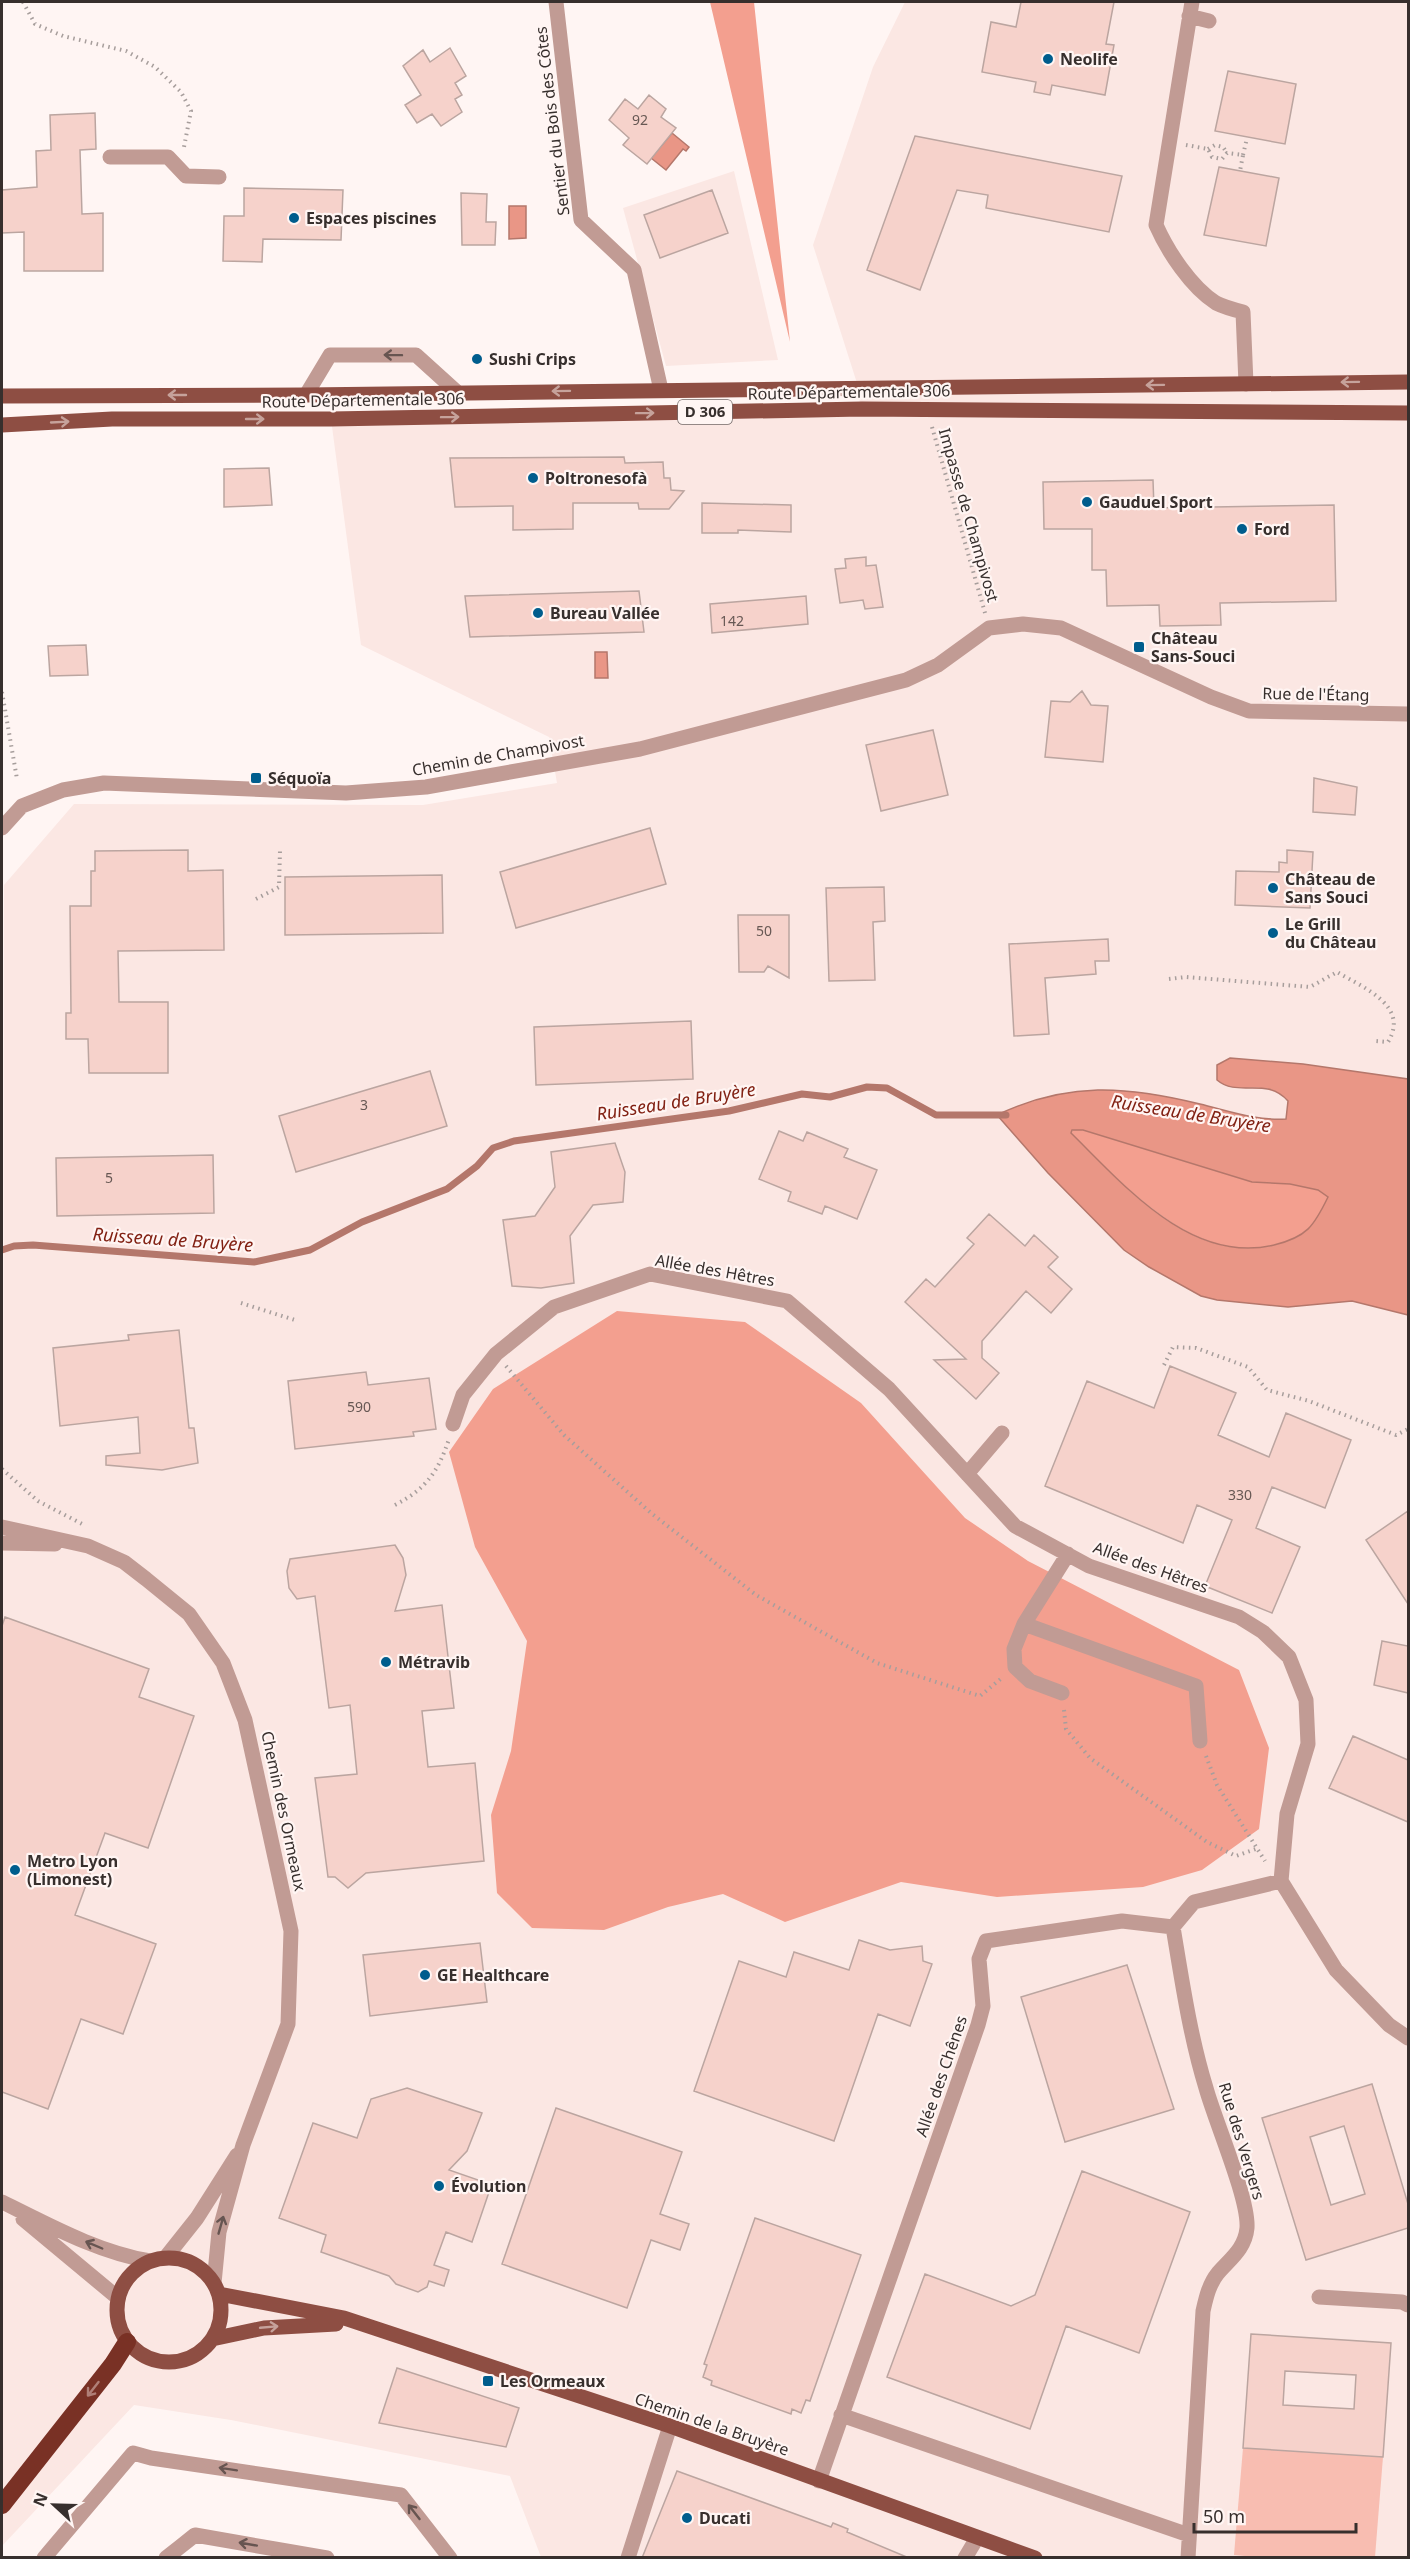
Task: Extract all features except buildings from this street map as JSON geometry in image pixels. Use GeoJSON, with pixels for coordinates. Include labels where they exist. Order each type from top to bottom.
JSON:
{"type":"FeatureCollection","features":[{"type":"Feature","properties":{"kind":"highway"},"geometry":{"type":"LineString","coordinates":[[2,2505],[113,2364],[127,2342]]}},
{"type":"Feature","properties":{"kind":"main road","name":"Route Départementale 306"},"geometry":{"type":"LineString","coordinates":[[2,396],[306,395],[1408,382]]}},
{"type":"Feature","properties":{"kind":"main road","name":"Route Départementale 306"},"geometry":{"type":"LineString","coordinates":[[2,424],[112,419],[331,419],[927,409],[1408,413]]}},
{"type":"Feature","properties":{"kind":"main road"},"geometry":{"type":"LineString","coordinates":[[127,2342],[116,2312],[124,2282],[135,2269],[150,2261],[166,2257],[193,2263],[216,2288],[221,2309],[219,2325],[212,2339]]}},
{"type":"Feature","properties":{"kind":"main road","name":"Chemin de la Bruyère"},"geometry":{"type":"LineString","coordinates":[[216,2288],[344,2318],[375,2328],[670,2426],[1016,2554],[1035,2558]]}},
{"type":"Feature","properties":{"kind":"main road","name":"Chemin de la Bruyère"},"geometry":{"type":"LineString","coordinates":[[127,2342],[139,2353],[154,2360],[170,2362],[186,2359],[201,2351],[212,2339],[240,2331],[297,2325],[349,2324],[375,2328]]}},
{"type":"Feature","properties":{"kind":"street","name":"Sentier du Bois des Côtes"},"geometry":{"type":"LineString","coordinates":[[556,2],[581,220],[634,270],[661,390]]}},
{"type":"Feature","properties":{"kind":"street"},"geometry":{"type":"LineString","coordinates":[[1209,21],[1190,9],[1156,225],[1161,238],[1200,291],[1218,304],[1243,312],[1246,384]]}},
{"type":"Feature","properties":{"kind":"street"},"geometry":{"type":"LineString","coordinates":[[110,157],[168,157],[186,176],[219,177]]}},
{"type":"Feature","properties":{"kind":"street"},"geometry":{"type":"LineString","coordinates":[[306,395],[330,355],[416,356],[458,393]]}},
{"type":"Feature","properties":{"kind":"street","name":"Rue de l'Étang"},"geometry":{"type":"LineString","coordinates":[[989,627],[1023,624],[1061,628],[1212,697],[1249,711],[1408,714]]}},
{"type":"Feature","properties":{"kind":"street","name":"Chemin de Champivost"},"geometry":{"type":"LineString","coordinates":[[2,828],[22,806],[63,790],[104,783],[346,793],[426,787],[640,749],[906,680],[938,665],[989,627]]}},
{"type":"Feature","properties":{"kind":"street","name":"Allée des Hêtres"},"geometry":{"type":"LineString","coordinates":[[453,1424],[463,1395],[496,1354],[554,1307],[650,1274],[786,1301],[889,1389],[1015,1526],[1089,1566],[1239,1617],[1263,1632],[1289,1657],[1306,1700],[1308,1744],[1287,1814],[1281,1881]]}},
{"type":"Feature","properties":{"kind":"street"},"geometry":{"type":"LineString","coordinates":[[967,1473],[1002,1433]]}},
{"type":"Feature","properties":{"kind":"street","name":"Chemin des Ormeaux"},"geometry":{"type":"LineString","coordinates":[[2,1527],[88,1546],[124,1562],[189,1614],[223,1663],[245,1720],[291,1931],[288,2025],[243,2145],[219,2232],[216,2288]]}},
{"type":"Feature","properties":{"kind":"street","name":"Chemin des Ormeaux"},"geometry":{"type":"LineString","coordinates":[[2,1543],[88,1546]]}},
{"type":"Feature","properties":{"kind":"street"},"geometry":{"type":"LineString","coordinates":[[1062,1693],[1030,1681],[1015,1667],[1014,1649],[1024,1624],[1068,1554]]}},
{"type":"Feature","properties":{"kind":"street"},"geometry":{"type":"LineString","coordinates":[[1024,1624],[1196,1686],[1200,1741]]}},
{"type":"Feature","properties":{"kind":"street"},"geometry":{"type":"LineString","coordinates":[[1173,1927],[1194,1902],[1281,1881],[1336,1970],[1389,2025],[1408,2038]]}},
{"type":"Feature","properties":{"kind":"street","name":"Allée des Chênes"},"geometry":{"type":"LineString","coordinates":[[819,2481],[978,2025],[983,2006],[979,1959],[986,1941],[1122,1921],[1173,1927]]}},
{"type":"Feature","properties":{"kind":"street","name":"Rue des Vergers"},"geometry":{"type":"LineString","coordinates":[[1173,1927],[1185,2004],[1198,2056],[1244,2206],[1247,2229],[1238,2254],[1217,2274],[1208,2290],[1203,2311],[1188,2558]]}},
{"type":"Feature","properties":{"kind":"street","name":"Chemin des Ormeaux"},"geometry":{"type":"LineString","coordinates":[[166,2257],[197,2218],[243,2145]]}},
{"type":"Feature","properties":{"kind":"street"},"geometry":{"type":"LineString","coordinates":[[2,2202],[99,2247],[123,2256],[150,2261]]}},
{"type":"Feature","properties":{"kind":"street"},"geometry":{"type":"LineString","coordinates":[[2,2202],[118,2298]]}},
{"type":"Feature","properties":{"kind":"street"},"geometry":{"type":"LineString","coordinates":[[1319,2297],[1402,2302],[1408,2305]]}},
{"type":"Feature","properties":{"kind":"street"},"geometry":{"type":"LineString","coordinates":[[841,2415],[1188,2535]]}},
{"type":"Feature","properties":{"kind":"street"},"geometry":{"type":"LineString","coordinates":[[628,2558],[670,2426]]}},
{"type":"Feature","properties":{"kind":"street"},"geometry":{"type":"LineString","coordinates":[[44,2558],[133,2453],[151,2458],[401,2495],[450,2558]]}},
{"type":"Feature","properties":{"kind":"street"},"geometry":{"type":"LineString","coordinates":[[166,2558],[195,2535],[327,2558]]}},
{"type":"Feature","properties":{"kind":"street"},"geometry":{"type":"LineString","coordinates":[[966,2558],[976,2538]]}},
{"type":"Feature","properties":{"kind":"path"},"geometry":{"type":"LineString","coordinates":[[23,2],[35,24],[63,36],[126,51],[155,67],[181,92],[191,111],[186,142],[175,164]]}},
{"type":"Feature","properties":{"kind":"path"},"geometry":{"type":"LineString","coordinates":[[1240,171],[1247,138]]}},
{"type":"Feature","properties":{"kind":"path"},"geometry":{"type":"LineString","coordinates":[[1168,141],[1208,149],[1215,145],[1223,147],[1227,153],[1244,155]]}},
{"type":"Feature","properties":{"kind":"path"},"geometry":{"type":"LineString","coordinates":[[1208,149],[1212,157],[1222,159],[1227,153]]}},
{"type":"Feature","properties":{"kind":"path","name":"Impasse de Champivost"},"geometry":{"type":"LineString","coordinates":[[927,409],[989,627]]}},
{"type":"Feature","properties":{"kind":"path"},"geometry":{"type":"LineString","coordinates":[[2,692],[17,779]]}},
{"type":"Feature","properties":{"kind":"path"},"geometry":{"type":"LineString","coordinates":[[256,899],[279,887],[280,851]]}},
{"type":"Feature","properties":{"kind":"path"},"geometry":{"type":"LineString","coordinates":[[1169,979],[1186,977],[1310,987],[1337,972],[1371,992],[1389,1006],[1395,1017],[1395,1031],[1388,1042],[1376,1041]]}},
{"type":"Feature","properties":{"kind":"path"},"geometry":{"type":"LineString","coordinates":[[241,1303],[298,1321]]}},
{"type":"Feature","properties":{"kind":"path"},"geometry":{"type":"LineString","coordinates":[[1164,1365],[1173,1347],[1196,1348],[1248,1367],[1267,1390],[1309,1401],[1396,1435],[1408,1430]]}},
{"type":"Feature","properties":{"kind":"path"},"geometry":{"type":"LineString","coordinates":[[496,1354],[564,1435],[651,1513],[756,1595],[877,1663],[980,1696],[1015,1667]]}},
{"type":"Feature","properties":{"kind":"path"},"geometry":{"type":"LineString","coordinates":[[395,1505],[416,1494],[432,1478],[445,1452],[453,1424]]}},
{"type":"Feature","properties":{"kind":"path"},"geometry":{"type":"LineString","coordinates":[[2,1469],[38,1501],[94,1530]]}},
{"type":"Feature","properties":{"kind":"path"},"geometry":{"type":"LineString","coordinates":[[1062,1693],[1066,1729],[1090,1758],[1207,1842],[1236,1856],[1256,1850]]}},
{"type":"Feature","properties":{"kind":"path"},"geometry":{"type":"LineString","coordinates":[[1200,1741],[1217,1785],[1256,1850],[1281,1881]]}},
{"type":"Feature","properties":{"kind":"shaded area"},"geometry":{"type":"Polygon","coordinates":[[[710,2],[754,2],[790,342],[710,2]]]}},
{"type":"Feature","properties":{"kind":"shaded area"},"geometry":{"type":"Polygon","coordinates":[[[905,2],[1408,2],[1408,2557],[541,2557],[510,2476],[231,2420],[134,2405],[2,2546],[4,885],[74,804],[423,805],[557,783],[549,737],[361,645],[331,419],[861,409],[856,380],[813,245],[873,67],[905,2]]]}},
{"type":"Feature","properties":{"kind":"shaded area"},"geometry":{"type":"Polygon","coordinates":[[[734,171],[778,360],[666,366],[623,208],[734,171]]]}},
{"type":"Feature","properties":{"kind":"shaded area"},"geometry":{"type":"Polygon","coordinates":[[[1073,1130],[1083,1130],[1252,1182],[1290,1184],[1318,1190],[1329,1196],[1312,1224],[1300,1235],[1291,1239],[1269,1246],[1241,1248],[1213,1243],[1186,1231],[1135,1195],[1071,1133],[1073,1130]]]}},
{"type":"Feature","properties":{"kind":"shaded area"},"geometry":{"type":"Polygon","coordinates":[[[617,1311],[745,1322],[861,1403],[965,1518],[1028,1561],[1239,1670],[1269,1748],[1259,1829],[1202,1870],[1143,1887],[997,1897],[901,1882],[785,1922],[723,1894],[668,1907],[604,1930],[532,1928],[497,1893],[491,1815],[511,1751],[527,1641],[475,1547],[449,1452],[493,1389],[617,1311]]]}},
{"type":"Feature","properties":{"kind":"shaded area"},"geometry":{"type":"Polygon","coordinates":[[[1243,2448],[1383,2457],[1375,2557],[1266,2558],[1234,2555],[1243,2448]]]}},
{"type":"Feature","properties":{"kind":"water"},"geometry":{"type":"Polygon","coordinates":[[[672,133],[689,147],[686,151],[683,149],[666,170],[651,158],[672,133]]]}},
{"type":"Feature","properties":{"kind":"water"},"geometry":{"type":"Polygon","coordinates":[[[509,206],[526,206],[526,238],[509,239],[509,206]]]}},
{"type":"Feature","properties":{"kind":"water"},"geometry":{"type":"Polygon","coordinates":[[[595,652],[607,652],[608,678],[595,678],[595,652]]]}},
{"type":"Feature","properties":{"kind":"water"},"geometry":{"type":"Polygon","coordinates":[[[1230,1058],[1303,1064],[1408,1079],[1408,1315],[1352,1301],[1288,1307],[1217,1300],[1201,1296],[1124,1250],[1048,1173],[997,1115],[1048,1096],[1098,1090],[1147,1093],[1254,1117],[1286,1119],[1288,1101],[1271,1090],[1225,1085],[1217,1080],[1217,1065],[1230,1058]],[[1072,1130],[1071,1133],[1137,1197],[1161,1216],[1187,1232],[1215,1243],[1244,1248],[1285,1242],[1308,1229],[1328,1197],[1318,1190],[1290,1184],[1252,1182],[1083,1130],[1072,1130]]]}},
{"type":"Feature","properties":{"kind":"waterway","name":"Ruisseau de Bruyère"},"geometry":{"type":"LineString","coordinates":[[2,1250],[14,1246],[33,1245],[254,1262],[310,1250],[362,1222],[447,1189],[477,1166],[493,1148],[514,1141],[729,1111],[802,1094],[830,1097],[867,1087],[887,1088],[936,1115],[1006,1115]]}},
{"type":"Feature","properties":{"kind":"place","name":"Neolife"},"geometry":{"type":"Point","coordinates":[1048,59]}},
{"type":"Feature","properties":{"kind":"place","name":"Espaces piscines"},"geometry":{"type":"Point","coordinates":[294,218]}},
{"type":"Feature","properties":{"kind":"place","name":"Sushi Crips"},"geometry":{"type":"Point","coordinates":[477,359]}},
{"type":"Feature","properties":{"kind":"place","name":"Poltronesofà"},"geometry":{"type":"Point","coordinates":[533,478]}},
{"type":"Feature","properties":{"kind":"place","name":"Gauduel Sport"},"geometry":{"type":"Point","coordinates":[1087,502]}},
{"type":"Feature","properties":{"kind":"place","name":"Ford"},"geometry":{"type":"Point","coordinates":[1242,529]}},
{"type":"Feature","properties":{"kind":"place","name":"Bureau Vallée"},"geometry":{"type":"Point","coordinates":[538,613]}},
{"type":"Feature","properties":{"kind":"place","name":"Château Sans-Souci"},"geometry":{"type":"Point","coordinates":[1139,647]}},
{"type":"Feature","properties":{"kind":"place","name":"Séquoïa"},"geometry":{"type":"Point","coordinates":[256,778]}},
{"type":"Feature","properties":{"kind":"place","name":"Château de Sans Souci"},"geometry":{"type":"Point","coordinates":[1273,888]}},
{"type":"Feature","properties":{"kind":"place","name":"Le Grill du Château"},"geometry":{"type":"Point","coordinates":[1273,933]}},
{"type":"Feature","properties":{"kind":"place","name":"Métravib"},"geometry":{"type":"Point","coordinates":[386,1662]}},
{"type":"Feature","properties":{"kind":"place","name":"Metro Lyon (Limonest)"},"geometry":{"type":"Point","coordinates":[15,1870]}},
{"type":"Feature","properties":{"kind":"place","name":"GE Healthcare"},"geometry":{"type":"Point","coordinates":[425,1975]}},
{"type":"Feature","properties":{"kind":"place","name":"Évolution"},"geometry":{"type":"Point","coordinates":[439,2186]}},
{"type":"Feature","properties":{"kind":"place","name":"Les Ormeaux"},"geometry":{"type":"Point","coordinates":[488,2381]}},
{"type":"Feature","properties":{"kind":"place","name":"Ducati"},"geometry":{"type":"Point","coordinates":[687,2518]}}]}
